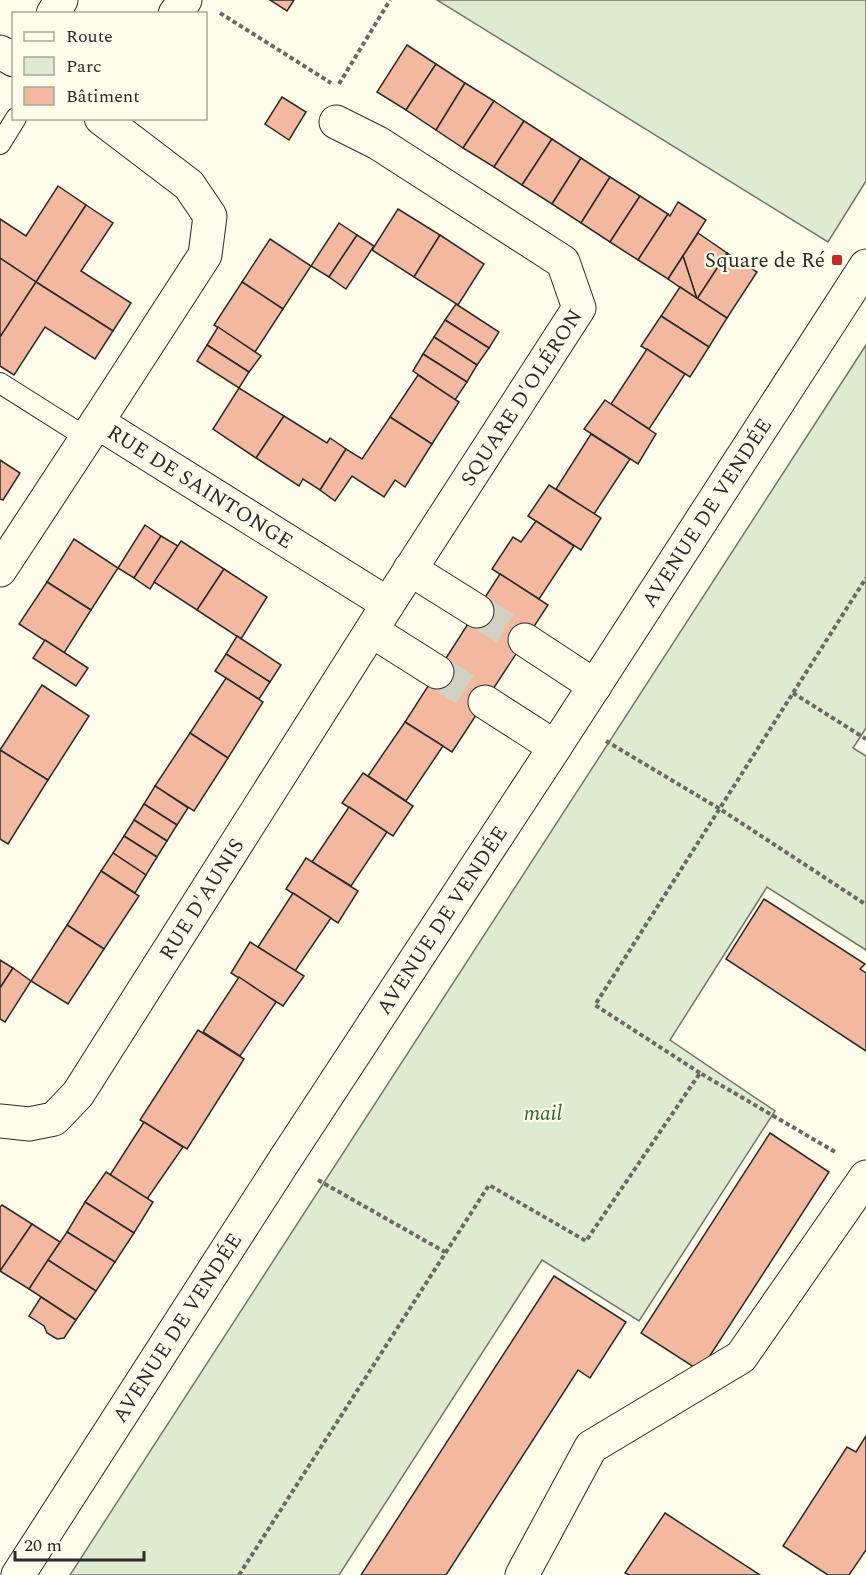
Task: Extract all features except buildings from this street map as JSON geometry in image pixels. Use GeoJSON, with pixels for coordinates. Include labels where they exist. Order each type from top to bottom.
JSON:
{"type":"FeatureCollection","features":[{"type":"Feature","properties":{"kind":"street","name":"RUE DE SAINTONGE"},"geometry":{"type":"LineString","coordinates":[[104,120],[189,185],[210,216],[205,255],[92,430],[380,617],[437,672]]}},
{"type":"Feature","properties":{"kind":"street","name":"SQUARE D'OLÉRON"},"geometry":{"type":"LineString","coordinates":[[336,122],[378,143],[563,262],[579,308],[380,617]]}},
{"type":"Feature","properties":{"kind":"street","name":"AVENUE DE VENDÉE"},"geometry":{"type":"LineString","coordinates":[[18,1575],[284,1161],[564,734],[866,266]]}},
{"type":"Feature","properties":{"kind":"street"},"geometry":{"type":"LineString","coordinates":[[0,570],[92,430]]}},
{"type":"Feature","properties":{"kind":"street"},"geometry":{"type":"LineString","coordinates":[[410,569],[477,611]]}},
{"type":"Feature","properties":{"kind":"street","name":"RUE D'AUNIS"},"geometry":{"type":"LineString","coordinates":[[0,1121],[29,1124],[54,1119],[78,1094],[380,617]]}},
{"type":"Feature","properties":{"kind":"street"},"geometry":{"type":"LineString","coordinates":[[525,640],[595,686]]}},
{"type":"Feature","properties":{"kind":"street"},"geometry":{"type":"LineString","coordinates":[[485,702],[564,734]]}},
{"type":"Feature","properties":{"kind":"street"},"geometry":{"type":"LineString","coordinates":[[522,1575],[591,1447],[741,1357],[856,1168]]}},
{"type":"Feature","properties":{"kind":"lane"},"geometry":{"type":"LineString","coordinates":[[0,144],[15,120]]}},
{"type":"Feature","properties":{"kind":"lane"},"geometry":{"type":"LineString","coordinates":[[0,383],[92,430]]}},
{"type":"Feature","properties":{"kind":"path"},"geometry":{"type":"LineString","coordinates":[[219,12],[337,87],[390,0]]}},
{"type":"Feature","properties":{"kind":"path"},"geometry":{"type":"LineString","coordinates":[[856,1168],[700,1073],[595,1005],[866,578]]}},
{"type":"Feature","properties":{"kind":"path"},"geometry":{"type":"LineString","coordinates":[[793,693],[866,739]]}},
{"type":"Feature","properties":{"kind":"path"},"geometry":{"type":"LineString","coordinates":[[564,734],[720,809],[866,903]]}},
{"type":"Feature","properties":{"kind":"path"},"geometry":{"type":"LineString","coordinates":[[239,1575],[489,1185],[586,1241],[700,1073]]}},
{"type":"Feature","properties":{"kind":"path"},"geometry":{"type":"LineString","coordinates":[[284,1161],[445,1252]]}},
{"type":"Feature","properties":{"kind":"green space"},"geometry":{"type":"Polygon","coordinates":[[[437,0],[866,0],[866,181],[828,242],[437,0]]]}},
{"type":"Feature","properties":{"kind":"green space","name":"mail"},"geometry":{"type":"Polygon","coordinates":[[[866,345],[866,728],[853,748],[866,756],[866,950],[767,887],[670,1040],[775,1111],[639,1321],[542,1260],[339,1575],[70,1575],[866,345]]]}},
{"type":"Feature","properties":{"kind":"tunnel"},"geometry":{"type":"LineString","coordinates":[[477,611],[525,640]]}},
{"type":"Feature","properties":{"kind":"tunnel"},"geometry":{"type":"LineString","coordinates":[[437,672],[485,702]]}},
{"type":"Feature","properties":{"kind":"place","name":"Square de Ré"},"geometry":{"type":"Point","coordinates":[837,260]}}]}
